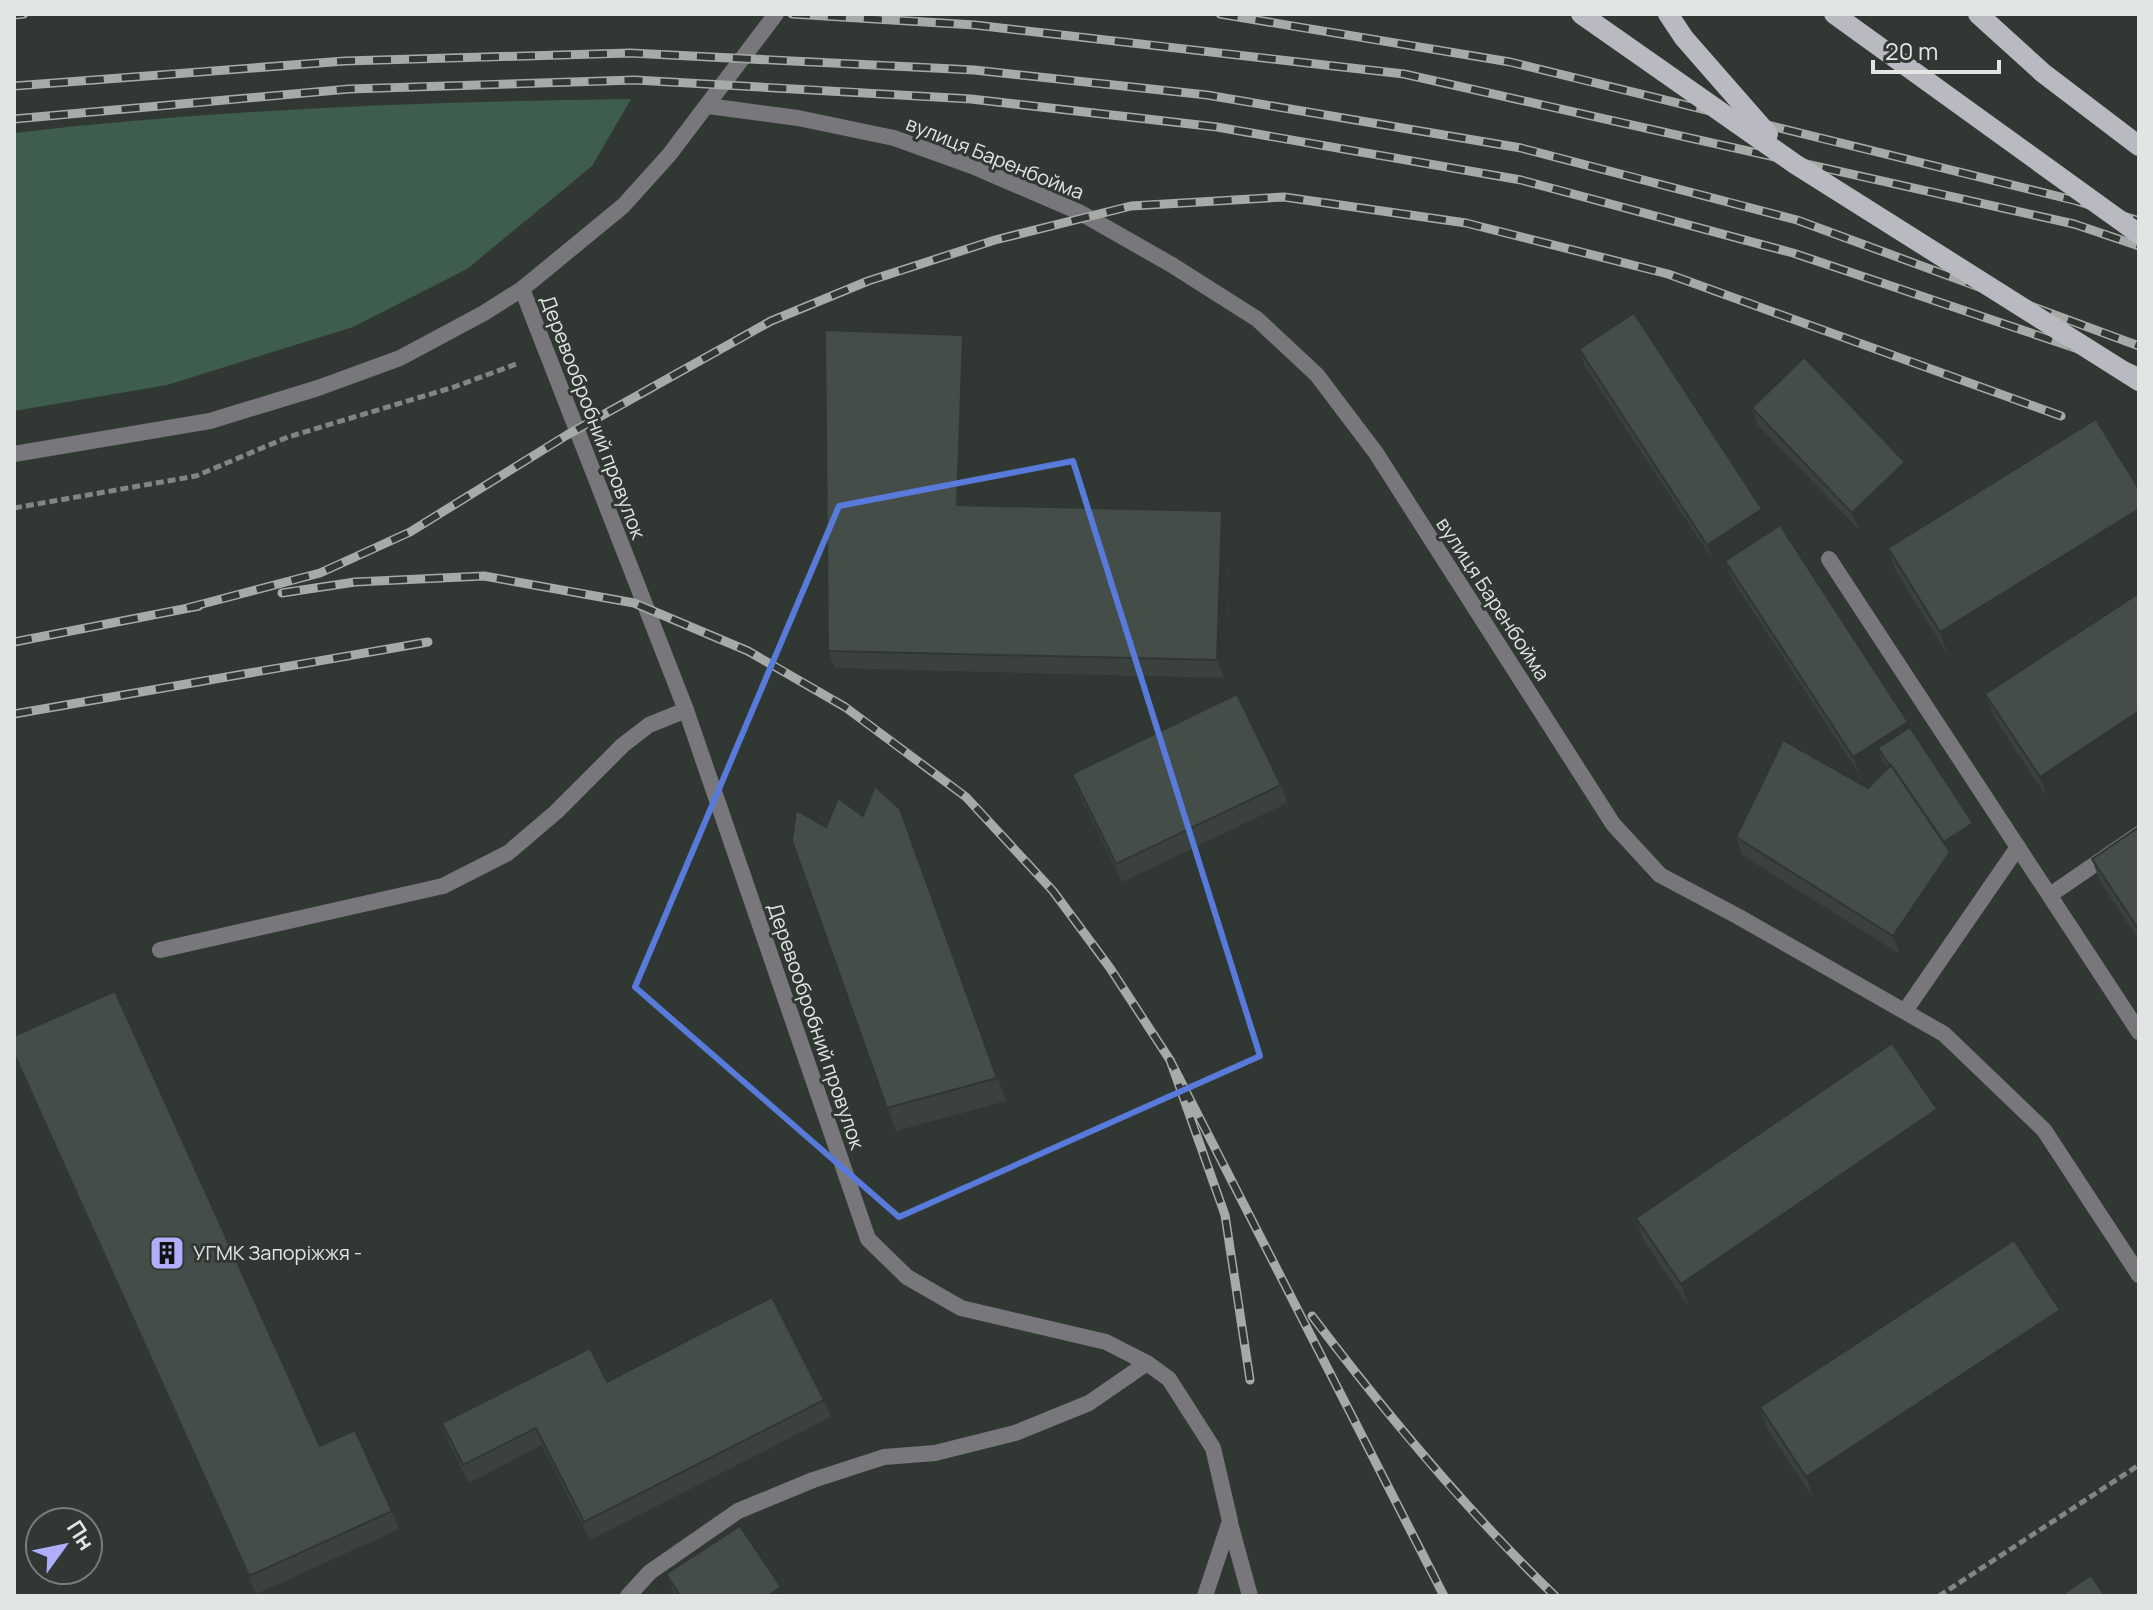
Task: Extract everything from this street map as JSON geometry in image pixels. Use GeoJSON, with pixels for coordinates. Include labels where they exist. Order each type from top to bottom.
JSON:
{"type":"FeatureCollection","features":[{"type":"Feature","properties":{"kind":"main road"},"geometry":{"type":"LineString","coordinates":[[1581,14],[1795,164],[2139,381]]}},
{"type":"Feature","properties":{"kind":"main road"},"geometry":{"type":"LineString","coordinates":[[1668,14],[1723,85],[1795,164]]}},
{"type":"Feature","properties":{"kind":"main road"},"geometry":{"type":"LineString","coordinates":[[1834,14],[2139,234]]}},
{"type":"Feature","properties":{"kind":"main road"},"geometry":{"type":"LineString","coordinates":[[1978,14],[2043,73],[2139,146]]}},
{"type":"Feature","properties":{"kind":"street"},"geometry":{"type":"LineString","coordinates":[[14,454],[210,421],[318,388],[400,358],[484,313],[522,289],[623,206],[669,155],[776,14]]}},
{"type":"Feature","properties":{"kind":"street","name":"вулиця Баренбойма"},"geometry":{"type":"LineString","coordinates":[[708,106],[798,118],[894,138],[972,166],[1079,212],[1172,265],[1257,319],[1317,375],[1376,453],[1613,824],[1660,875],[1944,1034],[2044,1130],[2139,1275]]}},
{"type":"Feature","properties":{"kind":"street","name":"Деревообробний провулок"},"geometry":{"type":"LineString","coordinates":[[522,289],[686,710],[868,1239],[907,1277],[961,1308],[1106,1342],[1147,1363],[1169,1379],[1213,1448],[1250,1596]]}},
{"type":"Feature","properties":{"kind":"street"},"geometry":{"type":"LineString","coordinates":[[1829,559],[2139,1032]]}},
{"type":"Feature","properties":{"kind":"street"},"geometry":{"type":"LineString","coordinates":[[160,950],[443,886],[508,853],[556,812],[623,745],[649,725],[686,710]]}},
{"type":"Feature","properties":{"kind":"street"},"geometry":{"type":"LineString","coordinates":[[2050,895],[2139,834]]}},
{"type":"Feature","properties":{"kind":"street"},"geometry":{"type":"LineString","coordinates":[[1905,1011],[2018,847]]}},
{"type":"Feature","properties":{"kind":"street"},"geometry":{"type":"LineString","coordinates":[[628,1596],[650,1572],[738,1511],[813,1480],[884,1457],[935,1453],[1015,1433],[1089,1403],[1147,1363]]}},
{"type":"Feature","properties":{"kind":"street"},"geometry":{"type":"LineString","coordinates":[[1205,1596],[1230,1521]]}},
{"type":"Feature","properties":{"kind":"path"},"geometry":{"type":"LineString","coordinates":[[14,508],[196,476],[288,437],[454,387],[546,352]]}},
{"type":"Feature","properties":{"kind":"path"},"geometry":{"type":"LineString","coordinates":[[1939,1596],[2139,1465]]}},
{"type":"Feature","properties":{"kind":"highlighted area"},"geometry":{"type":"Polygon","coordinates":[[[1073,461],[1260,1056],[899,1217],[635,987],[839,506],[1073,461]]]}},
{"type":"Feature","properties":{"kind":"green space"},"geometry":{"type":"Polygon","coordinates":[[[631,99],[592,166],[467,269],[353,327],[167,385],[14,411],[14,133],[168,118],[322,108],[631,99]]]}},
{"type":"Feature","properties":{"kind":"building"},"geometry":{"type":"Polygon","coordinates":[[[1634,313],[1762,509],[1707,545],[1579,349],[1634,313]]]}},
{"type":"Feature","properties":{"kind":"building"},"geometry":{"type":"Polygon","coordinates":[[[825,330],[963,335],[957,505],[1222,511],[1217,660],[828,651],[825,330]]]}},
{"type":"Feature","properties":{"kind":"building"},"geometry":{"type":"Polygon","coordinates":[[[1804,357],[1905,462],[1852,513],[1752,408],[1804,357]]]}},
{"type":"Feature","properties":{"kind":"building"},"geometry":{"type":"Polygon","coordinates":[[[2096,419],[2139,489],[2139,509],[1940,632],[1888,548],[2096,419]]]}},
{"type":"Feature","properties":{"kind":"building"},"geometry":{"type":"Polygon","coordinates":[[[1780,525],[1908,722],[1853,757],[1725,561],[1780,525]]]}},
{"type":"Feature","properties":{"kind":"building"},"geometry":{"type":"Polygon","coordinates":[[[2139,593],[2139,711],[2040,777],[1985,694],[2139,593]]]}},
{"type":"Feature","properties":{"kind":"building"},"geometry":{"type":"Polygon","coordinates":[[[1237,694],[1281,785],[1116,864],[1072,774],[1237,694]]]}},
{"type":"Feature","properties":{"kind":"building"},"geometry":{"type":"Polygon","coordinates":[[[1910,727],[1973,823],[1944,842],[1878,748],[1910,727]]]}},
{"type":"Feature","properties":{"kind":"building"},"geometry":{"type":"Polygon","coordinates":[[[1783,740],[1868,788],[1891,765],[1950,852],[1893,936],[1736,837],[1783,740]]]}},
{"type":"Feature","properties":{"kind":"building"},"geometry":{"type":"Polygon","coordinates":[[[875,786],[900,809],[997,1078],[887,1108],[792,841],[796,810],[826,827],[838,798],[863,816],[875,786]]]}},
{"type":"Feature","properties":{"kind":"building"},"geometry":{"type":"Polygon","coordinates":[[[2139,827],[2139,930],[2092,859],[2139,827]]]}},
{"type":"Feature","properties":{"kind":"building","name":"УГМК Запоріжжя -"},"geometry":{"type":"Polygon","coordinates":[[[115,991],[320,1446],[355,1430],[392,1511],[249,1576],[14,1054],[14,1036],[115,991]]]}},
{"type":"Feature","properties":{"kind":"building"},"geometry":{"type":"Polygon","coordinates":[[[1892,1043],[1937,1109],[1681,1284],[1636,1218],[1892,1043]]]}},
{"type":"Feature","properties":{"kind":"building"},"geometry":{"type":"Polygon","coordinates":[[[2014,1240],[2060,1310],[1806,1477],[1760,1407],[2014,1240]]]}},
{"type":"Feature","properties":{"kind":"building"},"geometry":{"type":"Polygon","coordinates":[[[772,1297],[824,1400],[584,1522],[536,1428],[463,1465],[442,1423],[590,1348],[607,1382],[772,1297]]]}},
{"type":"Feature","properties":{"kind":"building"},"geometry":{"type":"Polygon","coordinates":[[[740,1526],[781,1587],[768,1596],[680,1596],[666,1574],[740,1526]]]}},
{"type":"Feature","properties":{"kind":"building"},"geometry":{"type":"Polygon","coordinates":[[[2091,1575],[2105,1596],[2060,1596],[2091,1575]]]}},
{"type":"Feature","properties":{"kind":"railway"},"geometry":{"type":"LineString","coordinates":[[14,15],[24,14]]}},
{"type":"Feature","properties":{"kind":"railway"},"geometry":{"type":"LineString","coordinates":[[792,14],[975,25],[1404,74],[2074,224],[2139,246]]}},
{"type":"Feature","properties":{"kind":"railway"},"geometry":{"type":"LineString","coordinates":[[1220,14],[1510,62],[2077,201],[2139,221]]}},
{"type":"Feature","properties":{"kind":"railway"},"geometry":{"type":"LineString","coordinates":[[14,86],[345,61],[630,53],[974,70],[1207,95],[1521,148],[1797,220],[2139,346]]}},
{"type":"Feature","properties":{"kind":"railway"},"geometry":{"type":"LineString","coordinates":[[14,119],[349,89],[635,80],[971,99],[1217,127],[1521,180],[1793,253],[2139,372]]}},
{"type":"Feature","properties":{"kind":"railway"},"geometry":{"type":"LineString","coordinates":[[187,608],[320,573],[410,532],[567,435],[771,321],[868,281],[995,240],[1131,206],[1284,197],[1466,223],[1668,274],[2061,416]]}},
{"type":"Feature","properties":{"kind":"railway"},"geometry":{"type":"LineString","coordinates":[[282,593],[355,582],[484,576],[634,603],[748,651],[845,707],[966,797],[1053,891],[1110,968],[1170,1060]]}},
{"type":"Feature","properties":{"kind":"railway"},"geometry":{"type":"LineString","coordinates":[[14,642],[199,606]]}},
{"type":"Feature","properties":{"kind":"railway"},"geometry":{"type":"LineString","coordinates":[[14,714],[428,642]]}},
{"type":"Feature","properties":{"kind":"railway"},"geometry":{"type":"LineString","coordinates":[[1250,1380],[1225,1215],[1170,1060],[1444,1596]]}},
{"type":"Feature","properties":{"kind":"railway"},"geometry":{"type":"LineString","coordinates":[[1312,1316],[1428,1461],[1555,1596]]}},
{"type":"Feature","properties":{"kind":"place","name":"УГМК Запоріжжя -"},"geometry":{"type":"Point","coordinates":[167,1253]}}]}
